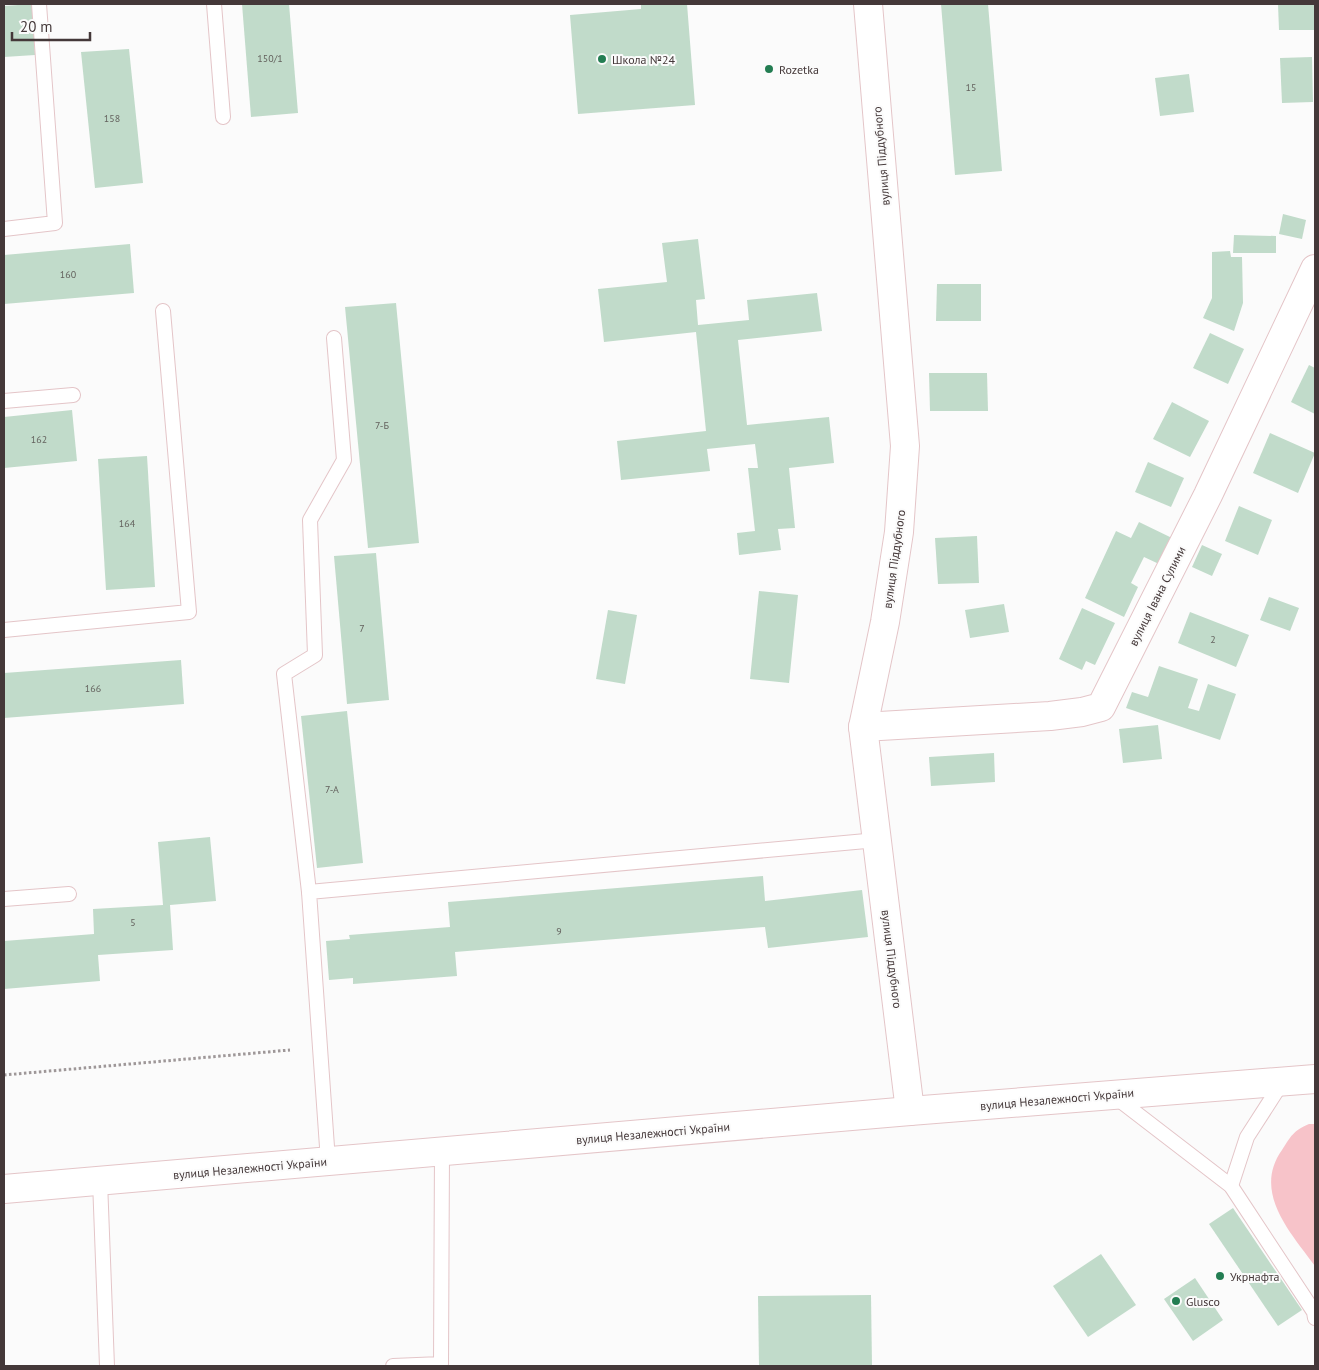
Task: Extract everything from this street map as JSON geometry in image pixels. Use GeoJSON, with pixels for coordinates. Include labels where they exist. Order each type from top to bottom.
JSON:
{"type":"FeatureCollection","features":[{"type":"Feature","properties":{"kind":"street","name":"вулиця Піддубного"},"geometry":{"type":"LineString","coordinates":[[868,4],[905,446],[899,532],[885,622],[863,727],[910,1111]]}},
{"type":"Feature","properties":{"kind":"street","name":"вулиця Івана Сулими"},"geometry":{"type":"LineString","coordinates":[[863,727],[1050,716],[1082,712],[1101,707],[1208,495],[1315,269]]}},
{"type":"Feature","properties":{"kind":"street","name":"вулиця Незалежності України"},"geometry":{"type":"LineString","coordinates":[[4,1190],[910,1111],[1304,1079]]}},
{"type":"Feature","properties":{"kind":"lane"},"geometry":{"type":"LineString","coordinates":[[4,229],[55,223],[39,4]]}},
{"type":"Feature","properties":{"kind":"lane"},"geometry":{"type":"LineString","coordinates":[[214,4],[223,117]]}},
{"type":"Feature","properties":{"kind":"lane"},"geometry":{"type":"LineString","coordinates":[[4,630],[189,612],[163,311]]}},
{"type":"Feature","properties":{"kind":"lane"},"geometry":{"type":"LineString","coordinates":[[328,1161],[309,892],[284,674],[315,655],[310,520],[344,460],[334,338]]}},
{"type":"Feature","properties":{"kind":"lane"},"geometry":{"type":"LineString","coordinates":[[4,401],[73,395]]}},
{"type":"Feature","properties":{"kind":"lane"},"geometry":{"type":"LineString","coordinates":[[309,892],[877,840]]}},
{"type":"Feature","properties":{"kind":"lane"},"geometry":{"type":"LineString","coordinates":[[4,899],[69,894]]}},
{"type":"Feature","properties":{"kind":"lane"},"geometry":{"type":"LineString","coordinates":[[1230,1186],[1247,1137],[1304,1079]]}},
{"type":"Feature","properties":{"kind":"lane"},"geometry":{"type":"LineString","coordinates":[[1111,1094],[1230,1186],[1315,1314]]}},
{"type":"Feature","properties":{"kind":"lane"},"geometry":{"type":"LineString","coordinates":[[393,1366],[441,1364],[442,1151]]}},
{"type":"Feature","properties":{"kind":"lane"},"geometry":{"type":"LineString","coordinates":[[100,1181],[106,1366]]}},
{"type":"Feature","properties":{"kind":"path"},"geometry":{"type":"LineString","coordinates":[[4,1075],[290,1050]]}},
{"type":"Feature","properties":{"kind":"shaded area"},"geometry":{"type":"Polygon","coordinates":[[[1309,1124],[1315,1124],[1315,1266],[1286,1226],[1278,1211],[1271,1181],[1274,1166],[1288,1141],[1293,1134],[1309,1124]]]}},
{"type":"Feature","properties":{"kind":"building"},"geometry":{"type":"Polygon","coordinates":[[[32,4],[35,55],[4,57],[4,6],[32,4]]]}},
{"type":"Feature","properties":{"kind":"building"},"geometry":{"type":"Polygon","coordinates":[[[242,4],[289,4],[298,113],[251,117],[242,4]]]}},
{"type":"Feature","properties":{"kind":"building"},"geometry":{"type":"Polygon","coordinates":[[[641,4],[687,4],[695,105],[578,114],[570,15],[641,9],[641,4]]]}},
{"type":"Feature","properties":{"kind":"building"},"geometry":{"type":"Polygon","coordinates":[[[941,4],[988,4],[1002,171],[955,175],[941,4]]]}},
{"type":"Feature","properties":{"kind":"building"},"geometry":{"type":"Polygon","coordinates":[[[1278,4],[1314,4],[1314,30],[1279,30],[1278,4]]]}},
{"type":"Feature","properties":{"kind":"building"},"geometry":{"type":"Polygon","coordinates":[[[129,49],[143,183],[95,188],[81,52],[129,49]]]}},
{"type":"Feature","properties":{"kind":"building"},"geometry":{"type":"Polygon","coordinates":[[[1312,57],[1313,102],[1282,103],[1280,58],[1312,57]]]}},
{"type":"Feature","properties":{"kind":"building"},"geometry":{"type":"Polygon","coordinates":[[[1189,74],[1194,112],[1160,116],[1155,78],[1189,74]]]}},
{"type":"Feature","properties":{"kind":"building"},"geometry":{"type":"Polygon","coordinates":[[[1283,214],[1306,220],[1302,239],[1279,234],[1283,214]]]}},
{"type":"Feature","properties":{"kind":"building"},"geometry":{"type":"Polygon","coordinates":[[[1234,235],[1276,236],[1276,253],[1233,253],[1234,235]]]}},
{"type":"Feature","properties":{"kind":"building"},"geometry":{"type":"Polygon","coordinates":[[[698,239],[705,299],[696,300],[698,325],[749,320],[747,300],[817,293],[822,331],[738,340],[747,425],[829,417],[834,463],[789,468],[795,528],[778,529],[781,550],[739,555],[737,533],[755,531],[748,468],[758,468],[755,444],[707,449],[710,471],[621,480],[617,441],[706,431],[696,332],[604,342],[598,289],[667,282],[662,243],[698,239]]]}},
{"type":"Feature","properties":{"kind":"building"},"geometry":{"type":"Polygon","coordinates":[[[130,244],[134,293],[4,304],[4,255],[130,244]]]}},
{"type":"Feature","properties":{"kind":"building"},"geometry":{"type":"Polygon","coordinates":[[[1230,251],[1231,257],[1242,257],[1243,303],[1234,331],[1203,318],[1212,298],[1212,252],[1230,251]]]}},
{"type":"Feature","properties":{"kind":"building"},"geometry":{"type":"Polygon","coordinates":[[[937,284],[981,284],[981,321],[936,321],[937,284]]]}},
{"type":"Feature","properties":{"kind":"building"},"geometry":{"type":"Polygon","coordinates":[[[396,303],[419,543],[368,548],[345,307],[396,303]]]}},
{"type":"Feature","properties":{"kind":"building"},"geometry":{"type":"Polygon","coordinates":[[[1210,333],[1244,349],[1228,384],[1193,368],[1210,333]]]}},
{"type":"Feature","properties":{"kind":"building"},"geometry":{"type":"Polygon","coordinates":[[[1309,365],[1315,368],[1315,414],[1291,402],[1309,365]]]}},
{"type":"Feature","properties":{"kind":"building"},"geometry":{"type":"Polygon","coordinates":[[[929,373],[987,373],[988,411],[930,411],[929,373]]]}},
{"type":"Feature","properties":{"kind":"building"},"geometry":{"type":"Polygon","coordinates":[[[1172,402],[1209,421],[1190,457],[1153,439],[1172,402]]]}},
{"type":"Feature","properties":{"kind":"building"},"geometry":{"type":"Polygon","coordinates":[[[72,410],[77,461],[4,468],[4,417],[72,410]]]}},
{"type":"Feature","properties":{"kind":"building"},"geometry":{"type":"Polygon","coordinates":[[[1270,433],[1315,453],[1298,493],[1253,473],[1270,433]]]}},
{"type":"Feature","properties":{"kind":"building"},"geometry":{"type":"Polygon","coordinates":[[[147,456],[155,587],[106,590],[98,459],[147,456]]]}},
{"type":"Feature","properties":{"kind":"building"},"geometry":{"type":"Polygon","coordinates":[[[1148,462],[1184,478],[1171,507],[1135,492],[1148,462]]]}},
{"type":"Feature","properties":{"kind":"building"},"geometry":{"type":"Polygon","coordinates":[[[1239,506],[1272,520],[1258,555],[1225,541],[1239,506]]]}},
{"type":"Feature","properties":{"kind":"building"},"geometry":{"type":"Polygon","coordinates":[[[1139,522],[1172,538],[1159,564],[1144,557],[1131,583],[1138,587],[1124,617],[1085,598],[1116,531],[1131,538],[1139,522]]]}},
{"type":"Feature","properties":{"kind":"building"},"geometry":{"type":"Polygon","coordinates":[[[977,536],[979,583],[938,584],[935,538],[977,536]]]}},
{"type":"Feature","properties":{"kind":"building"},"geometry":{"type":"Polygon","coordinates":[[[1202,545],[1222,554],[1212,576],[1192,567],[1202,545]]]}},
{"type":"Feature","properties":{"kind":"building"},"geometry":{"type":"Polygon","coordinates":[[[376,553],[389,700],[347,704],[334,556],[376,553]]]}},
{"type":"Feature","properties":{"kind":"building"},"geometry":{"type":"Polygon","coordinates":[[[759,591],[798,595],[789,683],[750,679],[759,591]]]}},
{"type":"Feature","properties":{"kind":"building"},"geometry":{"type":"Polygon","coordinates":[[[1269,597],[1299,608],[1290,631],[1260,620],[1269,597]]]}},
{"type":"Feature","properties":{"kind":"building"},"geometry":{"type":"Polygon","coordinates":[[[1004,604],[1009,632],[970,638],[965,610],[1004,604]]]}},
{"type":"Feature","properties":{"kind":"building"},"geometry":{"type":"Polygon","coordinates":[[[1082,608],[1115,623],[1095,665],[1086,661],[1082,670],[1059,659],[1082,608]]]}},
{"type":"Feature","properties":{"kind":"building"},"geometry":{"type":"Polygon","coordinates":[[[608,610],[637,615],[625,684],[596,679],[608,610]]]}},
{"type":"Feature","properties":{"kind":"building"},"geometry":{"type":"Polygon","coordinates":[[[1190,612],[1249,635],[1236,667],[1178,643],[1190,612]]]}},
{"type":"Feature","properties":{"kind":"building"},"geometry":{"type":"Polygon","coordinates":[[[181,660],[184,704],[4,718],[4,673],[181,660]]]}},
{"type":"Feature","properties":{"kind":"building"},"geometry":{"type":"Polygon","coordinates":[[[1159,666],[1198,679],[1188,708],[1199,711],[1208,684],[1236,694],[1220,740],[1126,708],[1132,692],[1148,697],[1159,666]]]}},
{"type":"Feature","properties":{"kind":"building"},"geometry":{"type":"Polygon","coordinates":[[[347,711],[363,863],[317,868],[301,716],[347,711]]]}},
{"type":"Feature","properties":{"kind":"building"},"geometry":{"type":"Polygon","coordinates":[[[1158,725],[1162,759],[1123,763],[1119,729],[1158,725]]]}},
{"type":"Feature","properties":{"kind":"building"},"geometry":{"type":"Polygon","coordinates":[[[994,753],[995,782],[931,786],[929,757],[994,753]]]}},
{"type":"Feature","properties":{"kind":"building"},"geometry":{"type":"Polygon","coordinates":[[[210,837],[216,901],[170,905],[173,950],[98,955],[100,981],[4,989],[4,941],[94,934],[93,909],[163,905],[158,842],[210,837]]]}},
{"type":"Feature","properties":{"kind":"building"},"geometry":{"type":"Polygon","coordinates":[[[763,876],[765,901],[862,890],[868,937],[768,948],[765,927],[455,952],[457,976],[353,984],[353,978],[329,980],[326,941],[350,939],[349,935],[450,927],[448,902],[763,876]]]}},
{"type":"Feature","properties":{"kind":"building"},"geometry":{"type":"Polygon","coordinates":[[[1233,1208],[1302,1310],[1278,1326],[1209,1224],[1233,1208]]]}},
{"type":"Feature","properties":{"kind":"building"},"geometry":{"type":"Polygon","coordinates":[[[1101,1254],[1136,1305],[1088,1337],[1053,1286],[1101,1254]]]}},
{"type":"Feature","properties":{"kind":"building"},"geometry":{"type":"Polygon","coordinates":[[[1195,1278],[1223,1320],[1193,1341],[1164,1299],[1195,1278]]]}},
{"type":"Feature","properties":{"kind":"building"},"geometry":{"type":"Polygon","coordinates":[[[871,1295],[872,1366],[759,1366],[758,1296],[871,1295]]]}},
{"type":"Feature","properties":{"kind":"place","name":"Школа №24"},"geometry":{"type":"Point","coordinates":[602,59]}},
{"type":"Feature","properties":{"kind":"place","name":"Rozetka"},"geometry":{"type":"Point","coordinates":[769,69]}},
{"type":"Feature","properties":{"kind":"place","name":"Укрнафта"},"geometry":{"type":"Point","coordinates":[1220,1276]}},
{"type":"Feature","properties":{"kind":"place","name":"Glusco"},"geometry":{"type":"Point","coordinates":[1176,1301]}}]}
